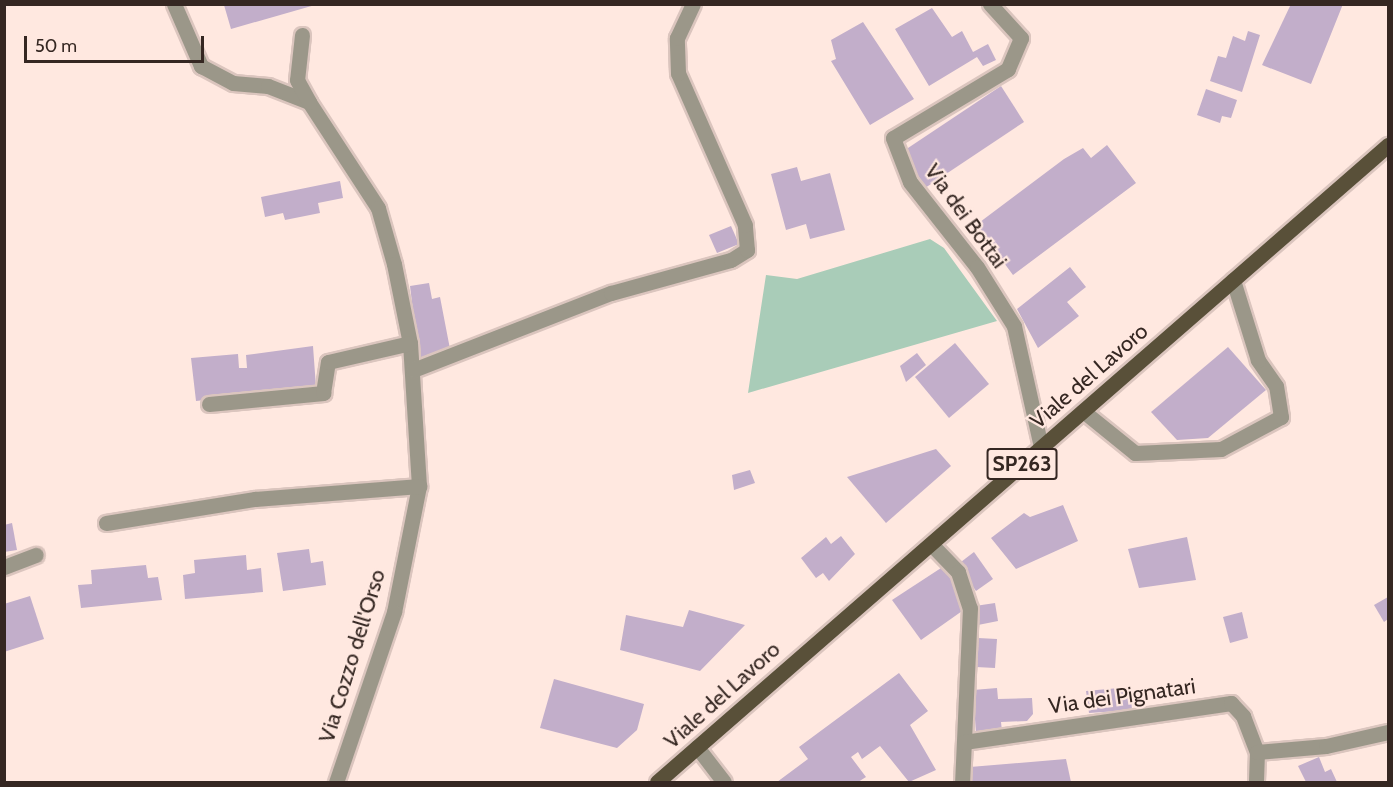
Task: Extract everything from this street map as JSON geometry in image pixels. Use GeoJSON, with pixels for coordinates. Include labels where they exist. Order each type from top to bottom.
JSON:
{"type":"FeatureCollection","features":[{"type":"Feature","properties":{"kind":"main road","name":"Viale del Lavoro"},"geometry":{"type":"LineString","coordinates":[[657,783],[1389,145]]}},
{"type":"Feature","properties":{"kind":"street"},"geometry":{"type":"LineString","coordinates":[[174,4],[201,66],[233,83],[268,86],[309,102]]}},
{"type":"Feature","properties":{"kind":"street"},"geometry":{"type":"LineString","coordinates":[[412,370],[611,293],[731,260],[747,250],[745,225],[689,109],[678,73],[677,38],[693,4]]}},
{"type":"Feature","properties":{"kind":"street","name":"Via dei Bottai"},"geometry":{"type":"LineString","coordinates":[[990,4],[1021,38],[1008,69],[893,138],[910,182],[977,267],[1014,326],[1041,447]]}},
{"type":"Feature","properties":{"kind":"street","name":"Via Cozzo dell'Orso"},"geometry":{"type":"LineString","coordinates":[[302,35],[297,80],[378,208],[410,343],[419,486],[394,612],[336,783]]}},
{"type":"Feature","properties":{"kind":"street"},"geometry":{"type":"LineString","coordinates":[[1083,411],[1135,453],[1221,449],[1281,417],[1276,386],[1258,360],[1233,280]]}},
{"type":"Feature","properties":{"kind":"street"},"geometry":{"type":"LineString","coordinates":[[209,404],[323,393],[328,362],[410,343]]}},
{"type":"Feature","properties":{"kind":"street"},"geometry":{"type":"LineString","coordinates":[[106,523],[255,499],[419,486]]}},
{"type":"Feature","properties":{"kind":"street"},"geometry":{"type":"LineString","coordinates":[[931,544],[958,572],[970,608],[962,783]]}},
{"type":"Feature","properties":{"kind":"street"},"geometry":{"type":"LineString","coordinates":[[4,567],[36,555]]}},
{"type":"Feature","properties":{"kind":"street","name":"Via dei Pignatari"},"geometry":{"type":"LineString","coordinates":[[964,742],[1231,703],[1244,716],[1257,752]]}},
{"type":"Feature","properties":{"kind":"street"},"geometry":{"type":"LineString","coordinates":[[1256,783],[1257,752],[1326,746],[1389,732]]}},
{"type":"Feature","properties":{"kind":"street"},"geometry":{"type":"LineString","coordinates":[[697,747],[724,783]]}},
{"type":"Feature","properties":{"kind":"green space"},"geometry":{"type":"Polygon","coordinates":[[[930,239],[944,248],[997,321],[748,393],[766,275],[797,279],[930,239]]]}},
{"type":"Feature","properties":{"kind":"building"},"geometry":{"type":"Polygon","coordinates":[[[1291,4],[1343,4],[1311,84],[1262,65],[1291,4]]]}},
{"type":"Feature","properties":{"kind":"building"},"geometry":{"type":"Polygon","coordinates":[[[224,5],[315,5],[231,29],[224,5]]]}},
{"type":"Feature","properties":{"kind":"building"},"geometry":{"type":"Polygon","coordinates":[[[932,8],[952,37],[962,31],[973,52],[988,44],[996,60],[983,66],[977,57],[929,86],[895,29],[932,8]]]}},
{"type":"Feature","properties":{"kind":"building"},"geometry":{"type":"Polygon","coordinates":[[[863,22],[914,99],[870,125],[831,61],[836,59],[831,40],[863,22]]]}},
{"type":"Feature","properties":{"kind":"building"},"geometry":{"type":"Polygon","coordinates":[[[1248,31],[1260,35],[1242,92],[1210,81],[1218,56],[1226,58],[1233,36],[1245,41],[1248,31]]]}},
{"type":"Feature","properties":{"kind":"building"},"geometry":{"type":"Polygon","coordinates":[[[1001,86],[1024,122],[925,188],[902,152],[1001,86]]]}},
{"type":"Feature","properties":{"kind":"building"},"geometry":{"type":"Polygon","coordinates":[[[1206,89],[1237,100],[1231,118],[1222,116],[1220,123],[1197,115],[1206,89]]]}},
{"type":"Feature","properties":{"kind":"building"},"geometry":{"type":"Polygon","coordinates":[[[1107,145],[1136,183],[1013,275],[976,225],[1064,159],[1083,148],[1091,158],[1107,145]]]}},
{"type":"Feature","properties":{"kind":"building"},"geometry":{"type":"Polygon","coordinates":[[[797,167],[801,181],[830,173],[845,230],[810,239],[806,224],[786,230],[771,174],[797,167]]]}},
{"type":"Feature","properties":{"kind":"building"},"geometry":{"type":"Polygon","coordinates":[[[340,181],[343,198],[318,203],[320,213],[285,220],[283,213],[265,217],[261,197],[340,181]]]}},
{"type":"Feature","properties":{"kind":"building"},"geometry":{"type":"Polygon","coordinates":[[[731,226],[739,244],[717,253],[709,235],[731,226]]]}},
{"type":"Feature","properties":{"kind":"building"},"geometry":{"type":"Polygon","coordinates":[[[1070,267],[1086,287],[1067,302],[1079,316],[1038,348],[1017,309],[1070,267]]]}},
{"type":"Feature","properties":{"kind":"building"},"geometry":{"type":"Polygon","coordinates":[[[429,283],[432,299],[440,297],[450,349],[419,360],[410,286],[429,283]]]}},
{"type":"Feature","properties":{"kind":"building"},"geometry":{"type":"Polygon","coordinates":[[[955,343],[989,384],[949,418],[915,377],[955,343]]]}},
{"type":"Feature","properties":{"kind":"building"},"geometry":{"type":"Polygon","coordinates":[[[313,346],[316,387],[196,401],[191,358],[238,354],[239,368],[247,368],[246,355],[313,346]]]}},
{"type":"Feature","properties":{"kind":"building"},"geometry":{"type":"Polygon","coordinates":[[[1228,347],[1266,390],[1208,438],[1177,440],[1151,412],[1228,347]]]}},
{"type":"Feature","properties":{"kind":"building"},"geometry":{"type":"Polygon","coordinates":[[[917,353],[926,365],[906,382],[900,366],[917,353]]]}},
{"type":"Feature","properties":{"kind":"building"},"geometry":{"type":"Polygon","coordinates":[[[936,449],[951,466],[886,523],[847,477],[936,449]]]}},
{"type":"Feature","properties":{"kind":"building"},"geometry":{"type":"Polygon","coordinates":[[[750,470],[755,483],[734,490],[732,475],[750,470]]]}},
{"type":"Feature","properties":{"kind":"building"},"geometry":{"type":"Polygon","coordinates":[[[1063,505],[1078,541],[1016,569],[991,538],[1024,513],[1030,517],[1063,505]]]}},
{"type":"Feature","properties":{"kind":"building"},"geometry":{"type":"Polygon","coordinates":[[[12,523],[17,550],[4,552],[4,525],[12,523]]]}},
{"type":"Feature","properties":{"kind":"building"},"geometry":{"type":"Polygon","coordinates":[[[841,536],[855,554],[829,581],[823,573],[816,578],[801,558],[826,537],[831,544],[841,536]]]}},
{"type":"Feature","properties":{"kind":"building"},"geometry":{"type":"Polygon","coordinates":[[[1187,537],[1196,580],[1139,588],[1128,549],[1187,537]]]}},
{"type":"Feature","properties":{"kind":"building"},"geometry":{"type":"Polygon","coordinates":[[[309,549],[311,563],[323,561],[326,585],[283,591],[277,553],[309,549]]]}},
{"type":"Feature","properties":{"kind":"building"},"geometry":{"type":"Polygon","coordinates":[[[974,552],[993,579],[976,591],[957,565],[974,552]]]}},
{"type":"Feature","properties":{"kind":"building"},"geometry":{"type":"Polygon","coordinates":[[[246,555],[247,570],[261,568],[263,592],[185,599],[183,575],[195,573],[194,560],[246,555]]]}},
{"type":"Feature","properties":{"kind":"building"},"geometry":{"type":"Polygon","coordinates":[[[146,565],[148,578],[158,577],[162,600],[81,608],[78,585],[92,584],[91,570],[146,565]]]}},
{"type":"Feature","properties":{"kind":"building"},"geometry":{"type":"Polygon","coordinates":[[[941,568],[958,579],[965,609],[921,640],[892,600],[941,568]]]}},
{"type":"Feature","properties":{"kind":"building"},"geometry":{"type":"Polygon","coordinates":[[[30,596],[44,639],[4,652],[4,604],[30,596]]]}},
{"type":"Feature","properties":{"kind":"building"},"geometry":{"type":"Polygon","coordinates":[[[1388,597],[1388,619],[1384,622],[1374,605],[1388,597]]]}},
{"type":"Feature","properties":{"kind":"building"},"geometry":{"type":"Polygon","coordinates":[[[995,603],[998,621],[978,625],[975,606],[995,603]]]}},
{"type":"Feature","properties":{"kind":"building"},"geometry":{"type":"Polygon","coordinates":[[[689,610],[745,625],[700,671],[620,650],[626,615],[683,627],[689,610]]]}},
{"type":"Feature","properties":{"kind":"building"},"geometry":{"type":"Polygon","coordinates":[[[1242,612],[1248,638],[1230,643],[1223,617],[1242,612]]]}},
{"type":"Feature","properties":{"kind":"building"},"geometry":{"type":"Polygon","coordinates":[[[978,638],[997,639],[995,668],[976,667],[978,638]]]}},
{"type":"Feature","properties":{"kind":"building"},"geometry":{"type":"Polygon","coordinates":[[[899,673],[928,711],[910,725],[936,770],[909,782],[880,746],[862,759],[858,752],[851,757],[866,777],[858,782],[777,782],[808,759],[799,747],[899,673]]]}},
{"type":"Feature","properties":{"kind":"building"},"geometry":{"type":"Polygon","coordinates":[[[554,679],[644,704],[637,730],[617,748],[540,728],[554,679]]]}},
{"type":"Feature","properties":{"kind":"building"},"geometry":{"type":"Polygon","coordinates":[[[1130,687],[1132,710],[1089,713],[1086,691],[1130,687]]]}},
{"type":"Feature","properties":{"kind":"building"},"geometry":{"type":"Polygon","coordinates":[[[997,688],[998,699],[1032,698],[1033,714],[1027,721],[1001,722],[1002,731],[976,733],[973,690],[997,688]]]}},
{"type":"Feature","properties":{"kind":"building"},"geometry":{"type":"Polygon","coordinates":[[[1319,757],[1325,772],[1331,769],[1337,782],[1306,782],[1298,766],[1319,757]]]}},
{"type":"Feature","properties":{"kind":"building"},"geometry":{"type":"Polygon","coordinates":[[[1066,759],[1071,782],[965,782],[970,767],[1066,759]]]}}]}
